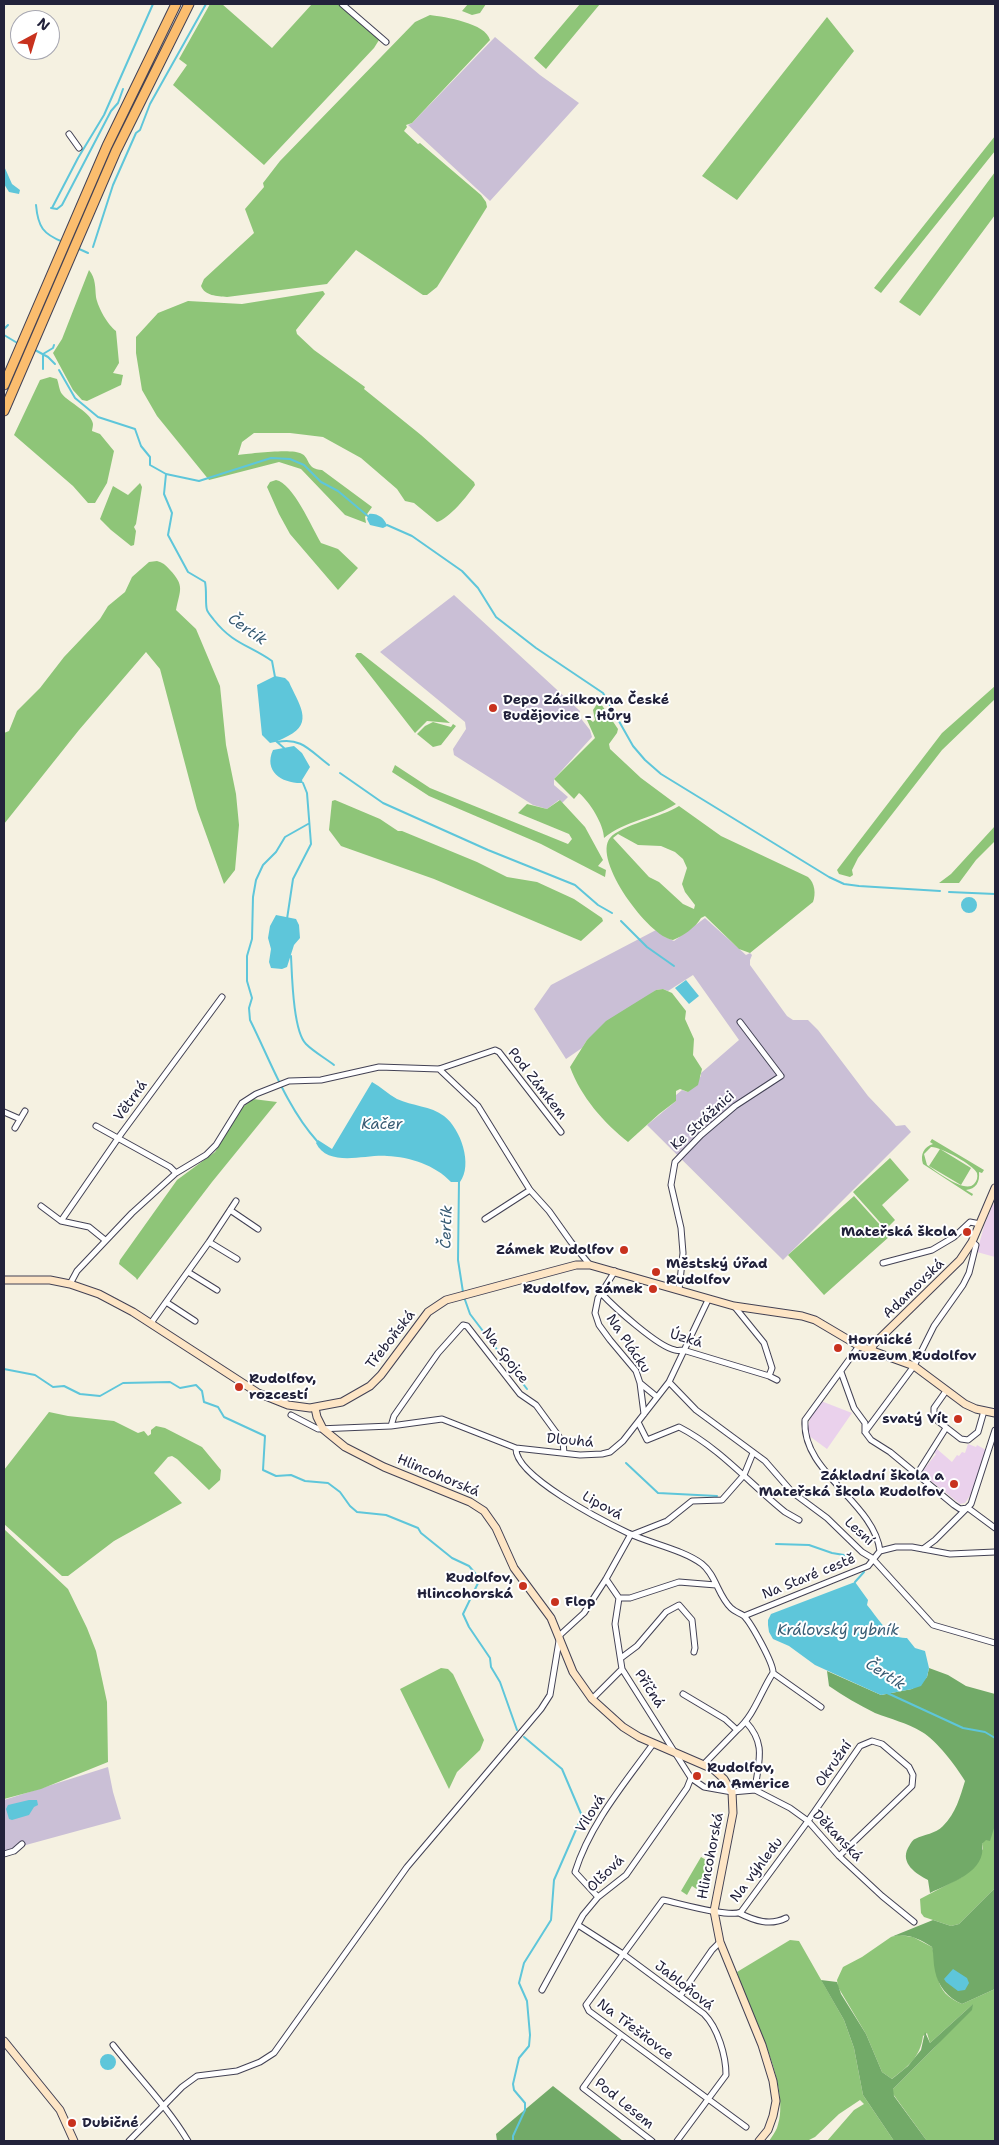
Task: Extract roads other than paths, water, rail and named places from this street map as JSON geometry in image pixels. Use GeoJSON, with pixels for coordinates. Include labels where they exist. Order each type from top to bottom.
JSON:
{"type":"FeatureCollection","features":[{"type":"Feature","properties":{"kind":"highway"},"geometry":{"type":"LineString","coordinates":[[4,385],[107,146],[176,4]]}},
{"type":"Feature","properties":{"kind":"highway"},"geometry":{"type":"LineString","coordinates":[[4,411],[116,151],[189,4]]}},
{"type":"Feature","properties":{"kind":"street"},"geometry":{"type":"LineString","coordinates":[[342,4],[386,42]]}},
{"type":"Feature","properties":{"kind":"street"},"geometry":{"type":"LineString","coordinates":[[69,134],[79,148]]}},
{"type":"Feature","properties":{"kind":"street","name":"Větrná"},"geometry":{"type":"LineString","coordinates":[[61,1221],[118,1138],[222,997]]}},
{"type":"Feature","properties":{"kind":"street","name":"Ke Strážnici"},"geometry":{"type":"LineString","coordinates":[[679,1290],[682,1253],[681,1228],[671,1185],[675,1162],[701,1135],[735,1106],[781,1076],[740,1022]]}},
{"type":"Feature","properties":{"kind":"street","name":"Pod Zámkem"},"geometry":{"type":"LineString","coordinates":[[70,1284],[76,1271],[132,1213],[176,1173],[206,1155],[216,1145],[242,1103],[256,1094],[284,1082],[314,1081],[379,1067],[439,1069],[490,1050],[499,1052],[561,1132]]}},
{"type":"Feature","properties":{"kind":"street"},"geometry":{"type":"LineString","coordinates":[[439,1069],[478,1106],[530,1190],[549,1211],[570,1242],[590,1265],[708,1300],[815,1320],[859,1346],[914,1366],[964,1404],[995,1413]]}},
{"type":"Feature","properties":{"kind":"street"},"geometry":{"type":"LineString","coordinates":[[15,1128],[25,1111]]}},
{"type":"Feature","properties":{"kind":"street"},"geometry":{"type":"LineString","coordinates":[[4,1112],[20,1119]]}},
{"type":"Feature","properties":{"kind":"street"},"geometry":{"type":"LineString","coordinates":[[96,1126],[170,1167],[176,1173]]}},
{"type":"Feature","properties":{"kind":"street","name":"Adamovská"},"geometry":{"type":"LineString","coordinates":[[871,1350],[874,1344],[951,1270],[974,1244],[995,1188]]}},
{"type":"Feature","properties":{"kind":"street"},"geometry":{"type":"LineString","coordinates":[[485,1219],[530,1190]]}},
{"type":"Feature","properties":{"kind":"street"},"geometry":{"type":"LineString","coordinates":[[150,1323],[210,1242],[236,1201]]}},
{"type":"Feature","properties":{"kind":"street"},"geometry":{"type":"LineString","coordinates":[[41,1206],[61,1221],[68,1224],[83,1225],[98,1233],[105,1240]]}},
{"type":"Feature","properties":{"kind":"street"},"geometry":{"type":"LineString","coordinates":[[230,1210],[258,1229]]}},
{"type":"Feature","properties":{"kind":"street"},"geometry":{"type":"LineString","coordinates":[[883,1263],[932,1250],[954,1237],[970,1222],[980,1224]]}},
{"type":"Feature","properties":{"kind":"street"},"geometry":{"type":"LineString","coordinates":[[210,1242],[237,1259]]}},
{"type":"Feature","properties":{"kind":"street"},"geometry":{"type":"LineString","coordinates":[[865,1432],[914,1366],[934,1326],[963,1285],[969,1273],[974,1244]]}},
{"type":"Feature","properties":{"kind":"street","name":"Třeboňská"},"geometry":{"type":"LineString","coordinates":[[4,1280],[37,1279],[70,1284],[112,1300],[266,1396],[288,1405],[315,1408],[342,1402],[370,1386],[381,1375],[428,1312],[437,1305],[467,1293],[561,1269],[590,1265]]}},
{"type":"Feature","properties":{"kind":"street","name":"Na Plácku"},"geometry":{"type":"LineString","coordinates":[[615,1271],[598,1298],[595,1313],[599,1325],[636,1371],[640,1383],[657,1397]]}},
{"type":"Feature","properties":{"kind":"street"},"geometry":{"type":"LineString","coordinates":[[188,1272],[217,1290]]}},
{"type":"Feature","properties":{"kind":"street","name":"Úzká"},"geometry":{"type":"LineString","coordinates":[[602,1293],[625,1316],[659,1342],[675,1350],[683,1350],[777,1380]]}},
{"type":"Feature","properties":{"kind":"street","name":"Dlouhá"},"geometry":{"type":"LineString","coordinates":[[516,1448],[592,1456],[610,1452],[623,1441],[669,1382],[708,1300]]}},
{"type":"Feature","properties":{"kind":"street"},"geometry":{"type":"LineString","coordinates":[[166,1302],[196,1321]]}},
{"type":"Feature","properties":{"kind":"street"},"geometry":{"type":"LineString","coordinates":[[734,1306],[764,1342],[772,1368],[769,1376]]}},
{"type":"Feature","properties":{"kind":"street","name":"Na Spojce"},"geometry":{"type":"LineString","coordinates":[[391,1426],[394,1416],[438,1353],[463,1325],[467,1326],[520,1394],[536,1405],[563,1442],[564,1453]]}},
{"type":"Feature","properties":{"kind":"street"},"geometry":{"type":"LineString","coordinates":[[859,1346],[804,1420],[804,1434],[817,1459],[875,1532],[880,1551],[896,1547],[950,1554],[995,1552]]}},
{"type":"Feature","properties":{"kind":"street"},"geometry":{"type":"LineString","coordinates":[[841,1372],[854,1408],[865,1423],[865,1432],[871,1440],[890,1452],[954,1505],[960,1509],[968,1508],[995,1528]]}},
{"type":"Feature","properties":{"kind":"street","name":"Lesní"},"geometry":{"type":"LineString","coordinates":[[669,1382],[696,1410],[770,1466],[792,1492],[826,1518],[862,1552],[872,1558],[933,1625],[995,1643]]}},
{"type":"Feature","properties":{"kind":"street"},"geometry":{"type":"LineString","coordinates":[[640,1383],[644,1414]]}},
{"type":"Feature","properties":{"kind":"street"},"geometry":{"type":"LineString","coordinates":[[946,1391],[934,1408],[933,1414],[937,1422],[961,1439],[968,1440],[978,1432],[984,1411]]}},
{"type":"Feature","properties":{"kind":"street","name":"Hlincohorská"},"geometry":{"type":"LineString","coordinates":[[315,1408],[316,1417],[324,1429],[340,1443],[364,1458],[470,1502],[484,1510],[496,1528],[514,1568],[547,1612],[560,1635],[573,1672],[592,1699],[623,1728],[653,1744],[675,1751],[704,1764],[724,1779],[732,1792],[733,1813],[714,1911],[720,1942],[762,2045],[773,2081],[776,2101],[773,2116],[768,2130],[759,2141]]}},
{"type":"Feature","properties":{"kind":"street","name":"Hlincohorská"},"geometry":{"type":"LineString","coordinates":[[291,1415],[312,1427],[324,1429]]}},
{"type":"Feature","properties":{"kind":"street"},"geometry":{"type":"LineString","coordinates":[[324,1429],[391,1426],[442,1419],[516,1448]]}},
{"type":"Feature","properties":{"kind":"street"},"geometry":{"type":"LineString","coordinates":[[638,1422],[647,1440],[679,1427],[710,1446],[769,1499],[799,1520]]}},
{"type":"Feature","properties":{"kind":"street"},"geometry":{"type":"LineString","coordinates":[[917,1474],[946,1428]]}},
{"type":"Feature","properties":{"kind":"street"},"geometry":{"type":"LineString","coordinates":[[923,1549],[935,1540],[971,1504],[995,1430]]}},
{"type":"Feature","properties":{"kind":"street","name":"Lipová"},"geometry":{"type":"LineString","coordinates":[[516,1448],[519,1459],[529,1472],[580,1508],[631,1534],[697,1561],[709,1572],[732,1610],[744,1616],[765,1649],[772,1665],[773,1673]]}},
{"type":"Feature","properties":{"kind":"street"},"geometry":{"type":"LineString","coordinates":[[129,2141],[182,2087],[197,2076],[237,2071],[260,2062],[274,2053],[407,1867],[541,1709],[550,1695],[560,1635],[584,1613],[606,1579],[631,1534],[667,1521],[692,1501],[722,1500],[744,1475],[753,1453]]}},
{"type":"Feature","properties":{"kind":"street","name":"Na Staré cestě"},"geometry":{"type":"LineString","coordinates":[[744,1616],[868,1566],[872,1558],[880,1551]]}},
{"type":"Feature","properties":{"kind":"street"},"geometry":{"type":"LineString","coordinates":[[606,1579],[619,1598],[630,1598],[679,1582],[716,1585]]}},
{"type":"Feature","properties":{"kind":"street","name":"Příčná"},"geometry":{"type":"LineString","coordinates":[[619,1598],[615,1624],[622,1669],[675,1751]]}},
{"type":"Feature","properties":{"kind":"street"},"geometry":{"type":"LineString","coordinates":[[621,1658],[637,1646],[666,1612],[679,1605],[692,1620],[694,1652]]}},
{"type":"Feature","properties":{"kind":"street"},"geometry":{"type":"LineString","coordinates":[[592,1699],[622,1669]]}},
{"type":"Feature","properties":{"kind":"street"},"geometry":{"type":"LineString","coordinates":[[704,1764],[746,1722],[763,1688],[773,1673],[821,1707]]}},
{"type":"Feature","properties":{"kind":"street"},"geometry":{"type":"LineString","coordinates":[[683,1694],[725,1719],[737,1730]]}},
{"type":"Feature","properties":{"kind":"street"},"geometry":{"type":"LineString","coordinates":[[675,1751],[691,1778],[704,1787],[732,1792],[755,1790],[760,1747],[755,1732],[746,1722]]}},
{"type":"Feature","properties":{"kind":"street","name":"Okružní"},"geometry":{"type":"LineString","coordinates":[[808,1821],[863,1744],[872,1741],[882,1744],[909,1767],[913,1781],[908,1791],[839,1856]]}},
{"type":"Feature","properties":{"kind":"street","name":"Vilová"},"geometry":{"type":"LineString","coordinates":[[598,1897],[575,1872],[577,1864],[594,1825],[653,1744]]}},
{"type":"Feature","properties":{"kind":"street","name":"Olšová"},"geometry":{"type":"LineString","coordinates":[[542,1990],[578,1925],[598,1897],[626,1875],[687,1788],[691,1778]]}},
{"type":"Feature","properties":{"kind":"street","name":"Děkanská"},"geometry":{"type":"LineString","coordinates":[[755,1790],[790,1808],[808,1821],[839,1856],[882,1896],[914,1922]]}},
{"type":"Feature","properties":{"kind":"street","name":"Na výhledu"},"geometry":{"type":"LineString","coordinates":[[714,1911],[739,1913],[808,1821]]}},
{"type":"Feature","properties":{"kind":"street"},"geometry":{"type":"LineString","coordinates":[[4,1854],[14,1851],[22,1844]]}},
{"type":"Feature","properties":{"kind":"street","name":"Na Třešňovce"},"geometry":{"type":"LineString","coordinates":[[714,1911],[663,1900],[586,2005],[589,2011],[746,2127]]}},
{"type":"Feature","properties":{"kind":"street"},"geometry":{"type":"LineString","coordinates":[[739,1913],[765,1922],[778,1922],[786,1918]]}},
{"type":"Feature","properties":{"kind":"street","name":"Jabloňová"},"geometry":{"type":"LineString","coordinates":[[578,1925],[623,1954],[710,2020],[726,2063],[726,2075],[677,2141]]}},
{"type":"Feature","properties":{"kind":"street"},"geometry":{"type":"LineString","coordinates":[[680,1996],[712,1950],[720,1942]]}},
{"type":"Feature","properties":{"kind":"street","name":"Pod Lesem"},"geometry":{"type":"LineString","coordinates":[[621,2034],[584,2088],[652,2141]]}},
{"type":"Feature","properties":{"kind":"street"},"geometry":{"type":"LineString","coordinates":[[4,2041],[60,2110],[74,2141]]}},
{"type":"Feature","properties":{"kind":"street"},"geometry":{"type":"LineString","coordinates":[[113,2045],[143,2084],[174,2118],[188,2141]]}},
{"type":"Feature","properties":{"kind":"water"},"geometry":{"type":"Polygon","coordinates":[[[4,166],[12,184],[20,190],[19,194],[9,192],[4,184],[4,166]]]}},
{"type":"Feature","properties":{"kind":"water"},"geometry":{"type":"Polygon","coordinates":[[[369,514],[375,514],[380,517],[387,526],[383,528],[370,525],[367,519],[369,514]]]}},
{"type":"Feature","properties":{"kind":"water"},"geometry":{"type":"Polygon","coordinates":[[[275,676],[285,678],[289,682],[300,705],[303,719],[296,731],[270,743],[262,735],[257,685],[275,676]]]}},
{"type":"Feature","properties":{"kind":"water"},"geometry":{"type":"Polygon","coordinates":[[[294,746],[302,753],[310,767],[302,780],[303,783],[282,779],[273,770],[271,765],[273,750],[294,746]]]}},
{"type":"Feature","properties":{"kind":"water"},"geometry":{"type":"Polygon","coordinates":[[[969,897],[975,899],[977,905],[975,911],[969,913],[963,911],[961,905],[963,899],[969,897]]]}},
{"type":"Feature","properties":{"kind":"water"},"geometry":{"type":"Polygon","coordinates":[[[276,915],[296,919],[299,925],[300,938],[294,945],[287,967],[282,969],[271,968],[269,962],[271,949],[268,938],[270,926],[276,915]]]}},
{"type":"Feature","properties":{"kind":"water"},"geometry":{"type":"Polygon","coordinates":[[[686,980],[699,996],[689,1004],[675,988],[686,980]]]}},
{"type":"Feature","properties":{"kind":"water","name":"Kačer"},"geometry":{"type":"Polygon","coordinates":[[[372,1082],[397,1099],[433,1110],[450,1122],[460,1138],[465,1157],[464,1175],[460,1182],[451,1182],[437,1171],[413,1160],[378,1156],[338,1158],[322,1151],[316,1143],[318,1140],[332,1149],[372,1082]]]}},
{"type":"Feature","properties":{"kind":"water","name":"Královský rybník"},"geometry":{"type":"Polygon","coordinates":[[[855,1582],[868,1600],[867,1605],[884,1627],[895,1635],[907,1638],[915,1648],[925,1651],[929,1668],[927,1677],[921,1686],[881,1695],[815,1665],[789,1646],[773,1639],[768,1625],[771,1614],[855,1582]]]}},
{"type":"Feature","properties":{"kind":"water"},"geometry":{"type":"Polygon","coordinates":[[[37,1800],[38,1805],[34,1807],[29,1815],[12,1820],[9,1819],[6,1809],[8,1805],[37,1800]]]}},
{"type":"Feature","properties":{"kind":"water"},"geometry":{"type":"Polygon","coordinates":[[[953,1969],[967,1978],[969,1983],[965,1990],[958,1991],[944,1979],[953,1969]]]}},
{"type":"Feature","properties":{"kind":"water"},"geometry":{"type":"Polygon","coordinates":[[[108,2054],[114,2056],[116,2062],[114,2068],[108,2070],[102,2068],[100,2062],[102,2056],[108,2054]]]}},
{"type":"Feature","properties":{"kind":"waterway"},"geometry":{"type":"LineString","coordinates":[[52,208],[78,158],[104,115],[153,4]]}},
{"type":"Feature","properties":{"kind":"waterway"},"geometry":{"type":"LineString","coordinates":[[93,247],[113,185],[136,133],[140,130],[150,104],[206,4]]}},
{"type":"Feature","properties":{"kind":"waterway"},"geometry":{"type":"LineString","coordinates":[[51,208],[57,209],[62,205],[111,111],[118,103],[123,89]]}},
{"type":"Feature","properties":{"kind":"waterway"},"geometry":{"type":"LineString","coordinates":[[36,205],[38,219],[43,229],[46,233],[63,242]]}},
{"type":"Feature","properties":{"kind":"waterway"},"geometry":{"type":"LineString","coordinates":[[77,248],[88,253]]}},
{"type":"Feature","properties":{"kind":"waterway"},"geometry":{"type":"LineString","coordinates":[[4,329],[8,325]]}},
{"type":"Feature","properties":{"kind":"waterway","name":"Čertík"},"geometry":{"type":"LineString","coordinates":[[4,335],[19,344]]}},
{"type":"Feature","properties":{"kind":"waterway","name":"Čertík"},"geometry":{"type":"LineString","coordinates":[[43,369],[43,354],[53,348],[54,345]]}},
{"type":"Feature","properties":{"kind":"waterway","name":"Čertík"},"geometry":{"type":"LineString","coordinates":[[35,350],[48,357],[55,364]]}},
{"type":"Feature","properties":{"kind":"waterway","name":"Čertík"},"geometry":{"type":"LineString","coordinates":[[59,370],[75,398],[98,417],[135,429],[141,446],[150,457],[150,465],[166,474],[164,494],[172,513],[168,535],[188,572],[205,582],[208,611],[228,634],[272,661],[275,677]]}},
{"type":"Feature","properties":{"kind":"waterway"},"geometry":{"type":"LineString","coordinates":[[166,474],[199,481],[271,458],[290,459],[304,465],[321,482],[338,491],[369,517]]}},
{"type":"Feature","properties":{"kind":"waterway"},"geometry":{"type":"LineString","coordinates":[[387,525],[412,536],[462,571],[478,588],[496,617],[536,648],[603,693],[633,746],[661,774],[829,877],[844,884],[940,891]]}},
{"type":"Feature","properties":{"kind":"waterway","name":"Čertík"},"geometry":{"type":"LineString","coordinates":[[276,741],[284,748]]}},
{"type":"Feature","properties":{"kind":"waterway"},"geometry":{"type":"LineString","coordinates":[[277,742],[299,743],[329,765]]}},
{"type":"Feature","properties":{"kind":"waterway"},"geometry":{"type":"LineString","coordinates":[[340,773],[383,803],[488,850],[575,885],[598,905],[612,913]]}},
{"type":"Feature","properties":{"kind":"waterway","name":"Čertík"},"geometry":{"type":"LineString","coordinates":[[287,919],[293,879],[311,844],[307,793],[303,783]]}},
{"type":"Feature","properties":{"kind":"waterway"},"geometry":{"type":"LineString","coordinates":[[308,824],[285,837],[276,852],[263,865],[256,880],[253,897],[252,939],[247,956],[247,981],[252,998],[249,1008],[250,1020],[288,1099],[306,1128],[317,1141]]}},
{"type":"Feature","properties":{"kind":"waterway"},"geometry":{"type":"LineString","coordinates":[[949,892],[995,894]]}},
{"type":"Feature","properties":{"kind":"waterway"},"geometry":{"type":"LineString","coordinates":[[621,921],[647,947],[674,966]]}},
{"type":"Feature","properties":{"kind":"waterway","name":"Čertík"},"geometry":{"type":"LineString","coordinates":[[291,956],[294,1002],[298,1027],[306,1044],[334,1065]]}},
{"type":"Feature","properties":{"kind":"waterway","name":"Čertík"},"geometry":{"type":"LineString","coordinates":[[459,1180],[458,1260],[463,1292]]}},
{"type":"Feature","properties":{"kind":"waterway","name":"Čertík"},"geometry":{"type":"LineString","coordinates":[[464,1297],[470,1314],[527,1389]]}},
{"type":"Feature","properties":{"kind":"waterway"},"geometry":{"type":"LineString","coordinates":[[4,1369],[35,1375],[53,1387],[64,1386],[80,1394],[100,1396],[123,1383],[170,1382],[180,1388],[196,1385],[202,1391],[204,1402],[218,1407],[224,1417],[265,1436],[263,1470],[276,1476],[291,1475],[305,1481],[328,1483],[340,1492],[357,1512],[386,1515],[418,1528],[421,1533],[452,1558],[469,1566],[480,1579],[463,1614],[469,1627],[490,1658],[491,1667],[500,1682],[517,1730]]}},
{"type":"Feature","properties":{"kind":"waterway","name":"Čertík"},"geometry":{"type":"LineString","coordinates":[[626,1463],[658,1493],[717,1496]]}},
{"type":"Feature","properties":{"kind":"waterway"},"geometry":{"type":"LineString","coordinates":[[776,1544],[809,1545],[832,1553],[850,1556]]}},
{"type":"Feature","properties":{"kind":"waterway"},"geometry":{"type":"LineString","coordinates":[[855,1582],[864,1572],[863,1570]]}},
{"type":"Feature","properties":{"kind":"waterway","name":"Čertík"},"geometry":{"type":"LineString","coordinates":[[885,1692],[963,1728],[985,1732],[995,1738]]}},
{"type":"Feature","properties":{"kind":"waterway"},"geometry":{"type":"LineString","coordinates":[[513,2141],[513,2136],[525,2110],[525,2103],[514,2090],[513,2084],[519,2058],[529,2046],[530,2035],[527,2001],[519,1983],[524,1963],[551,1920],[554,1880],[582,1816],[562,1769],[524,1737]]}},
{"type":"Feature","properties":{"kind":"place","name":"Depo Zásilkovna České Budějovice - Hůry"},"geometry":{"type":"Point","coordinates":[493,708]}},
{"type":"Feature","properties":{"kind":"place","name":"Mateřská škola"},"geometry":{"type":"Point","coordinates":[967,1232]}},
{"type":"Feature","properties":{"kind":"place","name":"Zámek Rudolfov"},"geometry":{"type":"Point","coordinates":[624,1250]}},
{"type":"Feature","properties":{"kind":"place","name":"Městský úřad Rudolfov"},"geometry":{"type":"Point","coordinates":[656,1272]}},
{"type":"Feature","properties":{"kind":"place","name":"Rudolfov, zámek"},"geometry":{"type":"Point","coordinates":[653,1289]}},
{"type":"Feature","properties":{"kind":"place","name":"Hornické muzeum Rudolfov"},"geometry":{"type":"Point","coordinates":[838,1348]}},
{"type":"Feature","properties":{"kind":"place","name":"Rudolfov, rozcestí"},"geometry":{"type":"Point","coordinates":[239,1387]}},
{"type":"Feature","properties":{"kind":"place","name":"svatý Vít"},"geometry":{"type":"Point","coordinates":[958,1419]}},
{"type":"Feature","properties":{"kind":"place","name":"Základní škola a Mateřská škola Rudolfov"},"geometry":{"type":"Point","coordinates":[954,1484]}},
{"type":"Feature","properties":{"kind":"place","name":"Rudolfov, Hlincohorská"},"geometry":{"type":"Point","coordinates":[523,1586]}},
{"type":"Feature","properties":{"kind":"place","name":"Flop"},"geometry":{"type":"Point","coordinates":[555,1602]}},
{"type":"Feature","properties":{"kind":"place","name":"Rudolfov, na Americe"},"geometry":{"type":"Point","coordinates":[697,1776]}},
{"type":"Feature","properties":{"kind":"place","name":"Dubičné"},"geometry":{"type":"Point","coordinates":[72,2123]}}]}
